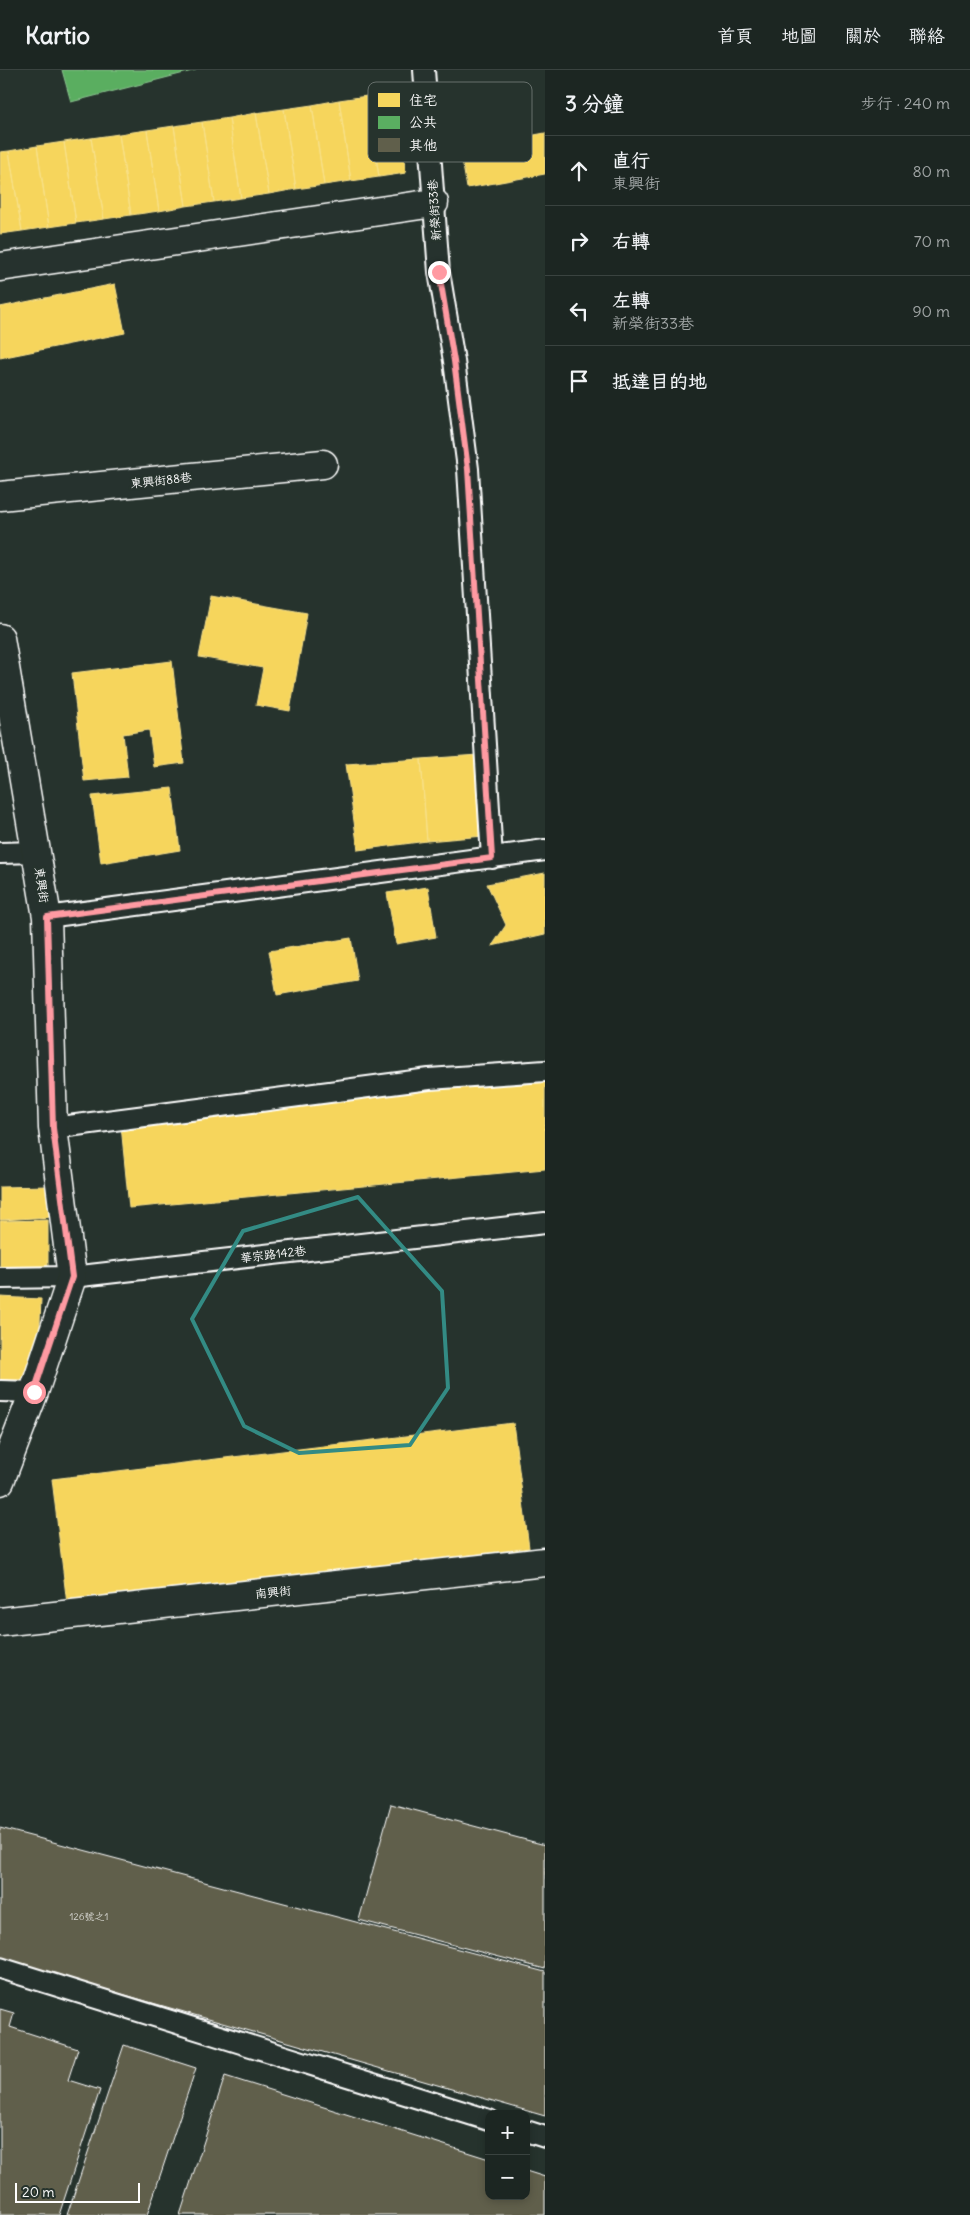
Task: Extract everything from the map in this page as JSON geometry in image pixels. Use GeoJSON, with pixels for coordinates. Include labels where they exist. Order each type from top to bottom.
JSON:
{"type":"FeatureCollection","features":[{"type":"Feature","properties":{"kind":"street"},"geometry":{"type":"LineString","coordinates":[[0,267],[434,202]]}},
{"type":"Feature","properties":{"kind":"street","name":"東興街88巷"},"geometry":{"type":"LineString","coordinates":[[0,496],[322,464]]}},
{"type":"Feature","properties":{"kind":"street","name":"東興街"},"geometry":{"type":"LineString","coordinates":[[0,638],[47,917],[53,1128],[72,1277],[34,1392],[0,1481]]}},
{"type":"Feature","properties":{"kind":"street","name":"南興街"},"geometry":{"type":"LineString","coordinates":[[0,1622],[545,1562]]}},
{"type":"Feature","properties":{"kind":"lane","name":"新榮街33巷"},"geometry":{"type":"LineString","coordinates":[[431,162],[439,272],[454,361],[468,469],[492,858]]}},
{"type":"Feature","properties":{"kind":"lane"},"geometry":{"type":"LineString","coordinates":[[47,917],[545,850]]}},
{"type":"Feature","properties":{"kind":"lane"},"geometry":{"type":"LineString","coordinates":[[0,853],[37,852]]}},
{"type":"Feature","properties":{"kind":"lane"},"geometry":{"type":"LineString","coordinates":[[53,1128],[429,1079],[545,1071]]}},
{"type":"Feature","properties":{"kind":"lane","name":"華宗路142巷"},"geometry":{"type":"LineString","coordinates":[[0,1278],[72,1277],[545,1223]]}},
{"type":"Feature","properties":{"kind":"lane"},"geometry":{"type":"LineString","coordinates":[[0,1391],[34,1392]]}},
{"type":"Feature","properties":{"kind":"lane"},"geometry":{"type":"LineString","coordinates":[[0,1968],[485,2119]]}},
{"type":"Feature","properties":{"kind":"lane"},"geometry":{"type":"LineString","coordinates":[[530,2132],[545,2137]]}},
{"type":"Feature","properties":{"kind":"highlighted area"},"geometry":{"type":"Polygon","coordinates":[[[358,1197],[442,1291],[448,1388],[410,1445],[299,1453],[244,1426],[192,1319],[243,1231],[358,1197]]]}},
{"type":"Feature","properties":{"kind":"building: 住宅"},"geometry":{"type":"Polygon","coordinates":[[[367,96],[368,162],[377,162],[379,177],[351,181],[339,100],[367,96]]]}},
{"type":"Feature","properties":{"kind":"building: 住宅"},"geometry":{"type":"Polygon","coordinates":[[[339,100],[351,181],[324,185],[312,105],[339,100]]]}},
{"type":"Feature","properties":{"kind":"building: 住宅"},"geometry":{"type":"Polygon","coordinates":[[[312,105],[324,185],[296,189],[284,109],[312,105]]]}},
{"type":"Feature","properties":{"kind":"building: 住宅"},"geometry":{"type":"Polygon","coordinates":[[[284,109],[296,189],[269,194],[256,113],[284,109]]]}},
{"type":"Feature","properties":{"kind":"building: 住宅"},"geometry":{"type":"Polygon","coordinates":[[[256,113],[269,194],[241,198],[229,118],[256,113]]]}},
{"type":"Feature","properties":{"kind":"building: 住宅"},"geometry":{"type":"Polygon","coordinates":[[[229,118],[241,198],[214,202],[202,122],[229,118]]]}},
{"type":"Feature","properties":{"kind":"building: 住宅"},"geometry":{"type":"Polygon","coordinates":[[[202,122],[214,202],[186,206],[174,126],[202,122]]]}},
{"type":"Feature","properties":{"kind":"building: 住宅"},"geometry":{"type":"Polygon","coordinates":[[[174,126],[186,206],[159,211],[147,130],[174,126]]]}},
{"type":"Feature","properties":{"kind":"building: 住宅"},"geometry":{"type":"Polygon","coordinates":[[[147,130],[159,211],[131,215],[119,134],[147,130]]]}},
{"type":"Feature","properties":{"kind":"building: 住宅"},"geometry":{"type":"Polygon","coordinates":[[[545,133],[545,174],[467,188],[462,162],[532,162],[532,135],[545,133]]]}},
{"type":"Feature","properties":{"kind":"building: 住宅"},"geometry":{"type":"Polygon","coordinates":[[[119,134],[131,215],[104,219],[91,138],[119,134]]]}},
{"type":"Feature","properties":{"kind":"building: 住宅"},"geometry":{"type":"Polygon","coordinates":[[[91,138],[104,219],[76,223],[64,142],[91,138]]]}},
{"type":"Feature","properties":{"kind":"building: 住宅"},"geometry":{"type":"Polygon","coordinates":[[[64,142],[76,223],[49,227],[37,146],[64,142]]]}},
{"type":"Feature","properties":{"kind":"building: 住宅"},"geometry":{"type":"Polygon","coordinates":[[[37,146],[49,227],[22,231],[9,151],[37,146]]]}},
{"type":"Feature","properties":{"kind":"building: 住宅"},"geometry":{"type":"Polygon","coordinates":[[[9,151],[22,231],[0,234],[0,152],[9,151]]]}},
{"type":"Feature","properties":{"kind":"building: 住宅"},"geometry":{"type":"Polygon","coordinates":[[[377,162],[404,162],[406,173],[379,177],[377,162]]]}},
{"type":"Feature","properties":{"kind":"building: 住宅"},"geometry":{"type":"Polygon","coordinates":[[[115,284],[125,333],[0,358],[0,307],[115,284]]]}},
{"type":"Feature","properties":{"kind":"building: 住宅"},"geometry":{"type":"Polygon","coordinates":[[[211,596],[307,613],[290,711],[256,705],[263,668],[199,657],[211,596]]]}},
{"type":"Feature","properties":{"kind":"building: 住宅"},"geometry":{"type":"Polygon","coordinates":[[[172,661],[184,763],[154,767],[149,730],[123,734],[128,777],[84,781],[72,673],[172,661]]]}},
{"type":"Feature","properties":{"kind":"building: 住宅"},"geometry":{"type":"Polygon","coordinates":[[[478,755],[484,836],[427,841],[421,759],[478,755]]]}},
{"type":"Feature","properties":{"kind":"building: 住宅"},"geometry":{"type":"Polygon","coordinates":[[[421,759],[427,841],[358,850],[346,764],[421,759]]]}},
{"type":"Feature","properties":{"kind":"building: 住宅"},"geometry":{"type":"Polygon","coordinates":[[[172,788],[180,850],[101,863],[92,796],[172,788]]]}},
{"type":"Feature","properties":{"kind":"building: 住宅"},"geometry":{"type":"Polygon","coordinates":[[[545,873],[545,934],[492,946],[506,925],[487,884],[545,873]]]}},
{"type":"Feature","properties":{"kind":"building: 住宅"},"geometry":{"type":"Polygon","coordinates":[[[428,887],[436,937],[396,944],[387,893],[428,887]]]}},
{"type":"Feature","properties":{"kind":"building: 住宅"},"geometry":{"type":"Polygon","coordinates":[[[351,938],[358,981],[277,995],[269,951],[351,938]]]}},
{"type":"Feature","properties":{"kind":"building: 住宅"},"geometry":{"type":"Polygon","coordinates":[[[545,1075],[545,1169],[129,1208],[120,1115],[545,1075]]]}},
{"type":"Feature","properties":{"kind":"building: 住宅"},"geometry":{"type":"Polygon","coordinates":[[[49,1186],[51,1217],[0,1220],[0,1187],[49,1186]]]}},
{"type":"Feature","properties":{"kind":"building: 住宅"},"geometry":{"type":"Polygon","coordinates":[[[48,1220],[48,1272],[0,1273],[0,1221],[48,1220]]]}},
{"type":"Feature","properties":{"kind":"building: 住宅"},"geometry":{"type":"Polygon","coordinates":[[[0,1297],[41,1299],[37,1391],[0,1390],[0,1297]]]}},
{"type":"Feature","properties":{"kind":"building: 住宅"},"geometry":{"type":"Polygon","coordinates":[[[513,1423],[529,1548],[67,1604],[52,1479],[513,1423]]]}},
{"type":"Feature","properties":{"kind":"building: 公共"},"geometry":{"type":"Polygon","coordinates":[[[62,70],[196,70],[71,102],[62,70]]]}},
{"type":"Feature","properties":{"kind":"building: 其他"},"geometry":{"type":"Polygon","coordinates":[[[391,1804],[545,1845],[545,1969],[359,1920],[391,1804]]]}},
{"type":"Feature","properties":{"kind":"building: 其他"},"geometry":{"type":"Polygon","coordinates":[[[0,1828],[545,1972],[545,2116],[530,2112],[530,2110],[524,2110],[0,1959],[0,1828]]]}},
{"type":"Feature","properties":{"kind":"building: 其他"},"geometry":{"type":"Polygon","coordinates":[[[0,2009],[14,2013],[10,2027],[78,2049],[68,2080],[100,2090],[59,2215],[0,2215],[0,2009]]]}},
{"type":"Feature","properties":{"kind":"building: 其他"},"geometry":{"type":"Polygon","coordinates":[[[124,2045],[196,2068],[147,2215],[67,2215],[124,2045]]]}},
{"type":"Feature","properties":{"kind":"building: 其他"},"geometry":{"type":"Polygon","coordinates":[[[225,2076],[485,2158],[485,2200],[530,2200],[530,2172],[545,2177],[545,2215],[180,2215],[225,2076]]]}},
{"type":"Feature","properties":{"kind":"route"},"geometry":{"type":"LineString","coordinates":[[34,1392],[72,1277],[53,1128],[47,917],[492,858],[468,469],[454,361],[439,272]]}}]}
